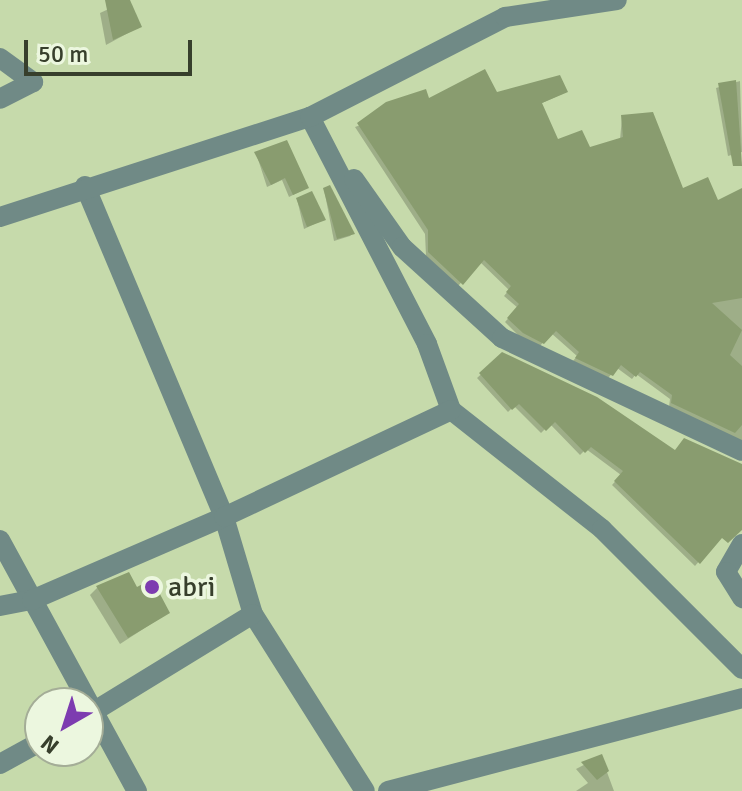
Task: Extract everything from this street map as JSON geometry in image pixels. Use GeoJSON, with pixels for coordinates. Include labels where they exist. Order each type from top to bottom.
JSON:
{"type":"FeatureCollection","features":[{"type":"Feature","properties":{"kind":"street"},"geometry":{"type":"LineString","coordinates":[[0,217],[85,186],[310,117],[505,17],[617,0]]}},
{"type":"Feature","properties":{"kind":"street"},"geometry":{"type":"LineString","coordinates":[[0,58],[33,82],[0,99]]}},
{"type":"Feature","properties":{"kind":"street"},"geometry":{"type":"LineString","coordinates":[[310,117],[427,344],[451,410],[602,529],[742,669]]}},
{"type":"Feature","properties":{"kind":"street"},"geometry":{"type":"LineString","coordinates":[[310,117],[402,247],[502,338],[742,451]]}},
{"type":"Feature","properties":{"kind":"street"},"geometry":{"type":"LineString","coordinates":[[85,186],[224,517],[253,614],[365,791]]}},
{"type":"Feature","properties":{"kind":"street"},"geometry":{"type":"LineString","coordinates":[[0,606],[32,600],[224,517],[451,410]]}},
{"type":"Feature","properties":{"kind":"street"},"geometry":{"type":"LineString","coordinates":[[0,540],[32,600],[73,665],[81,687]]}},
{"type":"Feature","properties":{"kind":"street"},"geometry":{"type":"LineString","coordinates":[[742,544],[726,572],[742,598]]}},
{"type":"Feature","properties":{"kind":"street"},"geometry":{"type":"LineString","coordinates":[[104,705],[253,614]]}},
{"type":"Feature","properties":{"kind":"street"},"geometry":{"type":"LineString","coordinates":[[388,791],[742,698]]}},
{"type":"Feature","properties":{"kind":"street"},"geometry":{"type":"LineString","coordinates":[[104,737],[137,791]]}},
{"type":"Feature","properties":{"kind":"street"},"geometry":{"type":"LineString","coordinates":[[0,764],[24,751]]}},
{"type":"Feature","properties":{"kind":"building"},"geometry":{"type":"Polygon","coordinates":[[[105,0],[130,0],[142,27],[113,40],[105,0]]]}},
{"type":"Feature","properties":{"kind":"building"},"geometry":{"type":"Polygon","coordinates":[[[485,69],[497,92],[560,75],[568,92],[542,103],[558,139],[582,130],[590,147],[623,137],[621,115],[653,112],[683,188],[708,177],[718,200],[742,188],[742,298],[712,303],[742,330],[730,355],[742,366],[742,425],[735,433],[671,403],[672,395],[640,372],[636,377],[621,365],[613,376],[575,358],[579,352],[556,331],[544,344],[523,333],[507,318],[519,304],[506,292],[511,286],[484,260],[463,285],[428,252],[428,230],[357,123],[386,102],[426,89],[429,98],[485,69]]]}},
{"type":"Feature","properties":{"kind":"building"},"geometry":{"type":"Polygon","coordinates":[[[736,80],[742,166],[733,166],[718,83],[736,80]]]}},
{"type":"Feature","properties":{"kind":"building"},"geometry":{"type":"Polygon","coordinates":[[[287,140],[309,188],[293,195],[285,178],[271,185],[254,152],[287,140]]]}},
{"type":"Feature","properties":{"kind":"building"},"geometry":{"type":"Polygon","coordinates":[[[330,185],[355,234],[337,239],[323,188],[330,185]]]}},
{"type":"Feature","properties":{"kind":"building"},"geometry":{"type":"Polygon","coordinates":[[[312,191],[326,220],[307,227],[296,198],[312,191]]]}},
{"type":"Feature","properties":{"kind":"building"},"geometry":{"type":"Polygon","coordinates":[[[502,352],[597,397],[675,450],[684,438],[742,464],[742,530],[728,543],[722,538],[700,564],[614,481],[623,471],[591,447],[585,453],[555,422],[546,431],[519,404],[512,410],[479,373],[502,352]]]}},
{"type":"Feature","properties":{"kind":"building"},"geometry":{"type":"Polygon","coordinates":[[[129,572],[137,587],[152,579],[170,613],[128,638],[96,586],[129,572]]]}},
{"type":"Feature","properties":{"kind":"building"},"geometry":{"type":"Polygon","coordinates":[[[602,754],[609,771],[597,780],[581,762],[602,754]]]}},
{"type":"Feature","properties":{"kind":"place","name":"abri"},"geometry":{"type":"Point","coordinates":[152,587]}}]}
